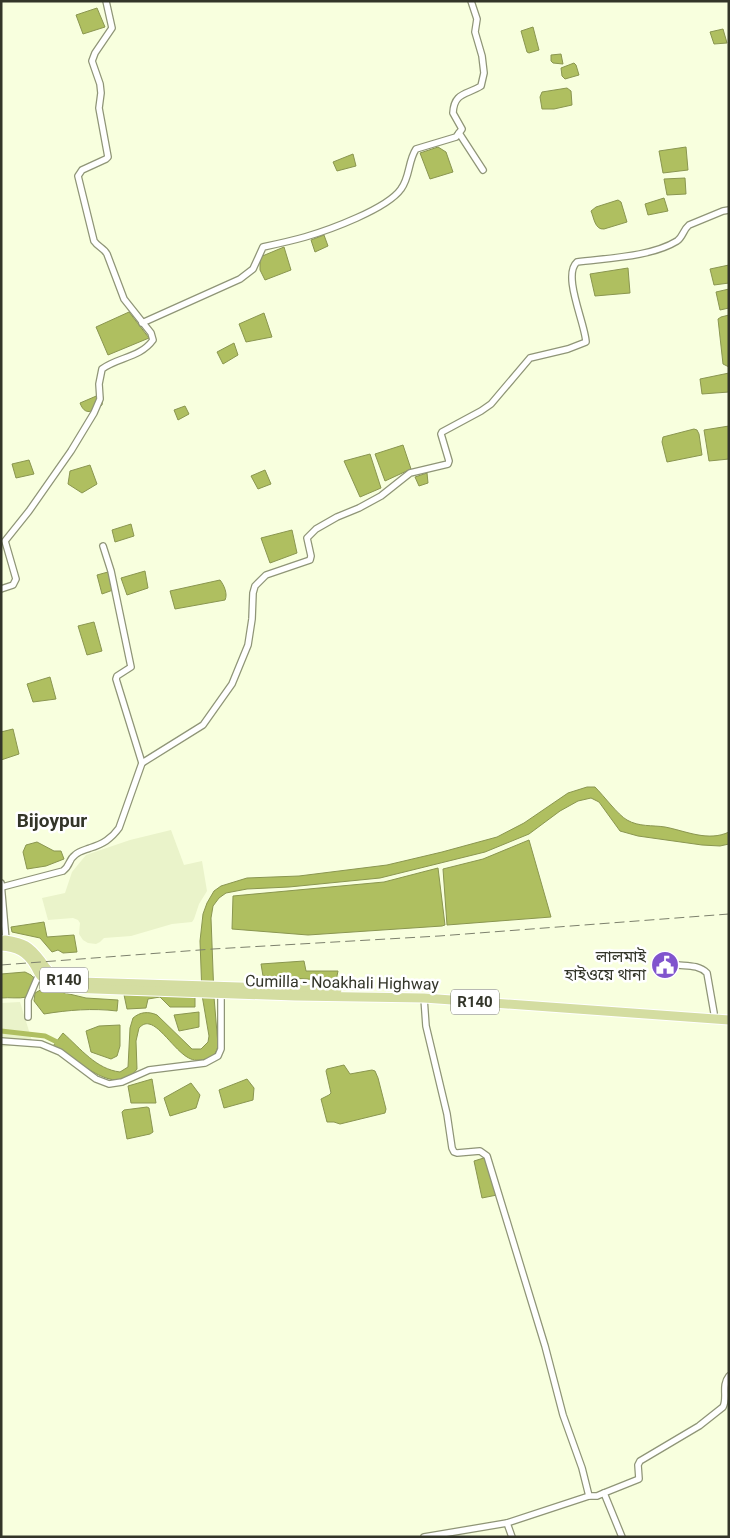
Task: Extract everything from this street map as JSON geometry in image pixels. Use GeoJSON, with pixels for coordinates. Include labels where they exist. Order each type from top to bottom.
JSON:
{"type":"FeatureCollection","features":[{"type":"Feature","properties":{"kind":"main road","name":"R140"},"geometry":{"type":"LineString","coordinates":[[5,943],[25,953],[39,974],[58,985],[67,988],[136,987]]}},
{"type":"Feature","properties":{"kind":"main road","name":"R140"},"geometry":{"type":"LineString","coordinates":[[5,943],[22,943],[30,948],[48,971],[62,979],[136,987]]}},
{"type":"Feature","properties":{"kind":"main road","name":"Cumilla - Noakhali Highway"},"geometry":{"type":"LineString","coordinates":[[136,987],[485,1000],[729,1020]]}},
{"type":"Feature","properties":{"kind":"main road","name":"R140"},"geometry":{"type":"LineString","coordinates":[[221,990],[296,989],[424,992],[485,1000],[729,1014]]}},
{"type":"Feature","properties":{"kind":"street"},"geometry":{"type":"LineString","coordinates":[[1,590],[14,585],[16,579],[5,541],[71,451],[94,413],[100,400],[99,384],[102,370],[107,365],[141,352],[152,342],[153,338],[124,299],[105,250],[94,241],[78,176],[82,170],[108,157],[99,108],[100,84],[92,60],[112,28],[106,1]]}},
{"type":"Feature","properties":{"kind":"street"},"geometry":{"type":"LineString","coordinates":[[142,323],[240,279],[253,269],[263,247],[305,237],[370,211],[384,203],[397,194],[407,180],[416,149],[456,137],[462,129],[453,113],[456,99],[481,86],[484,73],[482,56],[475,32],[477,19],[471,1]]}},
{"type":"Feature","properties":{"kind":"street"},"geometry":{"type":"LineString","coordinates":[[460,132],[483,170]]}},
{"type":"Feature","properties":{"kind":"street"},"geometry":{"type":"LineString","coordinates":[[142,763],[203,725],[232,684],[248,645],[253,593],[255,586],[260,580],[266,575],[310,560],[311,556],[307,538],[316,529],[381,496],[410,473],[448,464],[442,432],[491,404],[530,358],[568,349],[586,342],[572,272],[577,262],[638,254],[667,245],[679,240],[684,229],[689,226],[729,210]]}},
{"type":"Feature","properties":{"kind":"street"},"geometry":{"type":"LineString","coordinates":[[5,943],[2,885],[63,871],[69,866],[75,855],[106,842],[112,837],[119,828],[142,763],[116,679],[117,676],[131,667],[112,571],[103,546]]}},
{"type":"Feature","properties":{"kind":"street"},"geometry":{"type":"LineString","coordinates":[[678,965],[696,967],[707,973],[714,1013]]}},
{"type":"Feature","properties":{"kind":"street"},"geometry":{"type":"LineString","coordinates":[[28,1017],[28,1000],[39,974]]}},
{"type":"Feature","properties":{"kind":"street"},"geometry":{"type":"LineString","coordinates":[[1,1041],[41,1044],[60,1052],[96,1079],[109,1084],[122,1082],[150,1070],[205,1063],[218,1056],[221,1049],[221,990]]}},
{"type":"Feature","properties":{"kind":"street"},"geometry":{"type":"LineString","coordinates":[[424,998],[426,1026],[447,1114],[452,1148],[457,1153],[480,1150],[488,1156],[543,1336],[563,1415],[582,1468],[589,1496]]}},
{"type":"Feature","properties":{"kind":"street"},"geometry":{"type":"LineString","coordinates":[[424,1537],[507,1523],[589,1496],[597,1496],[639,1479],[638,1465],[640,1461],[699,1426],[723,1407],[725,1403],[724,1383],[729,1376]]}},
{"type":"Feature","properties":{"kind":"street"},"geometry":{"type":"LineString","coordinates":[[604,1493],[622,1537]]}},
{"type":"Feature","properties":{"kind":"street"},"geometry":{"type":"LineString","coordinates":[[507,1523],[512,1537]]}},
{"type":"Feature","properties":{"kind":"shaded area"},"geometry":{"type":"Polygon","coordinates":[[[97,8],[105,27],[83,34],[76,15],[97,8]]]}},
{"type":"Feature","properties":{"kind":"shaded area"},"geometry":{"type":"Polygon","coordinates":[[[533,27],[539,50],[529,53],[527,52],[521,31],[533,27]]]}},
{"type":"Feature","properties":{"kind":"shaded area"},"geometry":{"type":"Polygon","coordinates":[[[723,29],[727,43],[714,44],[710,32],[723,29]]]}},
{"type":"Feature","properties":{"kind":"shaded area"},"geometry":{"type":"Polygon","coordinates":[[[561,54],[563,64],[551,61],[551,55],[561,54]]]}},
{"type":"Feature","properties":{"kind":"shaded area"},"geometry":{"type":"Polygon","coordinates":[[[574,63],[579,75],[565,79],[562,76],[561,68],[574,63]]]}},
{"type":"Feature","properties":{"kind":"shaded area"},"geometry":{"type":"Polygon","coordinates":[[[567,88],[571,91],[572,105],[554,109],[542,109],[540,97],[542,92],[567,88]]]}},
{"type":"Feature","properties":{"kind":"shaded area"},"geometry":{"type":"Polygon","coordinates":[[[438,147],[446,152],[453,172],[430,179],[420,153],[438,147]]]}},
{"type":"Feature","properties":{"kind":"shaded area"},"geometry":{"type":"Polygon","coordinates":[[[686,147],[688,170],[663,173],[659,151],[686,147]]]}},
{"type":"Feature","properties":{"kind":"shaded area"},"geometry":{"type":"Polygon","coordinates":[[[353,154],[356,166],[337,171],[333,162],[353,154]]]}},
{"type":"Feature","properties":{"kind":"shaded area"},"geometry":{"type":"Polygon","coordinates":[[[685,178],[686,194],[667,195],[664,179],[685,178]]]}},
{"type":"Feature","properties":{"kind":"shaded area"},"geometry":{"type":"Polygon","coordinates":[[[664,198],[668,211],[648,215],[645,204],[664,198]]]}},
{"type":"Feature","properties":{"kind":"shaded area"},"geometry":{"type":"Polygon","coordinates":[[[618,200],[621,202],[627,222],[604,229],[599,228],[591,211],[596,207],[618,200]]]}},
{"type":"Feature","properties":{"kind":"shaded area"},"geometry":{"type":"Polygon","coordinates":[[[324,235],[328,246],[315,252],[311,240],[324,235]]]}},
{"type":"Feature","properties":{"kind":"shaded area"},"geometry":{"type":"Polygon","coordinates":[[[284,247],[291,270],[265,280],[260,270],[260,257],[284,247]]]}},
{"type":"Feature","properties":{"kind":"shaded area"},"geometry":{"type":"Polygon","coordinates":[[[729,265],[729,283],[714,285],[710,269],[729,265]]]}},
{"type":"Feature","properties":{"kind":"shaded area"},"geometry":{"type":"Polygon","coordinates":[[[628,268],[630,293],[595,296],[590,274],[628,268]]]}},
{"type":"Feature","properties":{"kind":"shaded area"},"geometry":{"type":"Polygon","coordinates":[[[729,289],[729,308],[720,310],[716,292],[729,289]]]}},
{"type":"Feature","properties":{"kind":"shaded area"},"geometry":{"type":"Polygon","coordinates":[[[129,312],[149,338],[108,355],[96,327],[129,312]]]}},
{"type":"Feature","properties":{"kind":"shaded area"},"geometry":{"type":"Polygon","coordinates":[[[264,313],[272,337],[246,342],[239,324],[264,313]]]}},
{"type":"Feature","properties":{"kind":"shaded area"},"geometry":{"type":"Polygon","coordinates":[[[729,315],[729,367],[723,364],[718,319],[729,315]]]}},
{"type":"Feature","properties":{"kind":"shaded area"},"geometry":{"type":"Polygon","coordinates":[[[234,343],[238,355],[223,364],[217,352],[234,343]]]}},
{"type":"Feature","properties":{"kind":"shaded area"},"geometry":{"type":"Polygon","coordinates":[[[729,373],[729,392],[702,394],[700,379],[729,373]]]}},
{"type":"Feature","properties":{"kind":"shaded area"},"geometry":{"type":"Polygon","coordinates":[[[101,394],[103,397],[102,405],[89,412],[84,410],[80,403],[101,394]]]}},
{"type":"Feature","properties":{"kind":"shaded area"},"geometry":{"type":"Polygon","coordinates":[[[185,406],[189,414],[178,420],[174,410],[185,406]]]}},
{"type":"Feature","properties":{"kind":"shaded area"},"geometry":{"type":"Polygon","coordinates":[[[729,426],[729,459],[709,461],[704,430],[729,426]]]}},
{"type":"Feature","properties":{"kind":"shaded area"},"geometry":{"type":"Polygon","coordinates":[[[694,429],[699,434],[702,455],[667,462],[662,442],[663,437],[694,429]]]}},
{"type":"Feature","properties":{"kind":"shaded area"},"geometry":{"type":"Polygon","coordinates":[[[403,445],[411,469],[385,481],[375,454],[403,445]]]}},
{"type":"Feature","properties":{"kind":"shaded area"},"geometry":{"type":"Polygon","coordinates":[[[370,454],[381,488],[360,497],[344,461],[370,454]]]}},
{"type":"Feature","properties":{"kind":"shaded area"},"geometry":{"type":"Polygon","coordinates":[[[29,460],[34,474],[16,478],[12,464],[29,460]]]}},
{"type":"Feature","properties":{"kind":"shaded area"},"geometry":{"type":"Polygon","coordinates":[[[90,465],[97,484],[82,493],[68,484],[70,471],[90,465]]]}},
{"type":"Feature","properties":{"kind":"shaded area"},"geometry":{"type":"Polygon","coordinates":[[[265,470],[271,484],[258,489],[251,476],[265,470]]]}},
{"type":"Feature","properties":{"kind":"shaded area"},"geometry":{"type":"Polygon","coordinates":[[[427,473],[428,483],[419,486],[415,477],[427,473]]]}},
{"type":"Feature","properties":{"kind":"shaded area"},"geometry":{"type":"Polygon","coordinates":[[[131,524],[134,536],[115,542],[112,530],[131,524]]]}},
{"type":"Feature","properties":{"kind":"shaded area"},"geometry":{"type":"Polygon","coordinates":[[[292,530],[297,553],[270,563],[261,538],[292,530]]]}},
{"type":"Feature","properties":{"kind":"shaded area"},"geometry":{"type":"Polygon","coordinates":[[[145,571],[148,588],[127,595],[121,578],[145,571]]]}},
{"type":"Feature","properties":{"kind":"shaded area"},"geometry":{"type":"Polygon","coordinates":[[[108,572],[113,590],[102,594],[97,575],[108,572]]]}},
{"type":"Feature","properties":{"kind":"shaded area"},"geometry":{"type":"Polygon","coordinates":[[[220,580],[225,590],[225,600],[175,609],[170,591],[220,580]]]}},
{"type":"Feature","properties":{"kind":"shaded area"},"geometry":{"type":"Polygon","coordinates":[[[94,622],[102,651],[87,655],[78,626],[94,622]]]}},
{"type":"Feature","properties":{"kind":"shaded area"},"geometry":{"type":"Polygon","coordinates":[[[50,677],[56,699],[33,702],[27,684],[50,677]]]}},
{"type":"Feature","properties":{"kind":"shaded area"},"geometry":{"type":"Polygon","coordinates":[[[13,729],[19,754],[1,760],[1,732],[13,729]]]}},
{"type":"Feature","properties":{"kind":"shaded area"},"geometry":{"type":"Polygon","coordinates":[[[587,787],[595,787],[619,814],[627,820],[641,825],[665,827],[705,836],[721,835],[729,832],[729,844],[720,846],[702,845],[638,836],[620,831],[599,802],[591,798],[578,801],[560,811],[529,834],[485,852],[380,878],[247,889],[226,893],[213,906],[211,918],[218,1045],[213,1056],[203,1060],[191,1059],[180,1052],[154,1026],[145,1024],[139,1028],[136,1041],[137,1069],[128,1077],[118,1080],[95,1073],[53,1046],[63,1033],[96,1063],[120,1072],[128,1067],[130,1028],[133,1018],[141,1013],[150,1013],[157,1015],[192,1049],[201,1049],[208,1042],[209,1036],[202,995],[200,941],[203,914],[214,891],[221,886],[247,878],[299,876],[387,865],[442,852],[497,837],[524,823],[568,793],[587,787]]]}},
{"type":"Feature","properties":{"kind":"shaded area"},"geometry":{"type":"Polygon","coordinates":[[[171,830],[184,865],[202,861],[207,891],[199,904],[192,922],[172,924],[131,936],[104,938],[96,944],[83,940],[79,934],[80,923],[78,920],[73,918],[48,920],[42,898],[65,893],[72,872],[86,855],[130,840],[171,830]]]}},
{"type":"Feature","properties":{"kind":"shaded area"},"geometry":{"type":"Polygon","coordinates":[[[529,840],[551,917],[447,925],[443,869],[483,859],[529,840]]]}},
{"type":"Feature","properties":{"kind":"shaded area"},"geometry":{"type":"Polygon","coordinates":[[[37,842],[54,851],[61,851],[64,859],[46,866],[27,869],[23,852],[26,845],[37,842]]]}},
{"type":"Feature","properties":{"kind":"shaded area"},"geometry":{"type":"Polygon","coordinates":[[[438,868],[445,925],[442,926],[308,935],[232,929],[233,896],[384,882],[438,868]]]}},
{"type":"Feature","properties":{"kind":"shaded area"},"geometry":{"type":"Polygon","coordinates":[[[44,922],[47,937],[74,935],[77,952],[63,953],[58,950],[52,952],[40,938],[12,932],[11,927],[44,922]]]}},
{"type":"Feature","properties":{"kind":"shaded area"},"geometry":{"type":"Polygon","coordinates":[[[304,961],[306,971],[338,971],[336,981],[263,976],[261,964],[304,961]]]}},
{"type":"Feature","properties":{"kind":"shaded area"},"geometry":{"type":"Polygon","coordinates":[[[25,972],[34,978],[27,997],[1,998],[1,974],[25,972]]]}},
{"type":"Feature","properties":{"kind":"shaded area"},"geometry":{"type":"Polygon","coordinates":[[[44,988],[86,998],[118,1000],[117,1011],[80,1010],[44,1014],[34,1001],[35,993],[44,988]]]}},
{"type":"Feature","properties":{"kind":"shaded area"},"geometry":{"type":"Polygon","coordinates":[[[123,990],[195,997],[195,1007],[170,1007],[160,997],[148,999],[146,1008],[127,1009],[123,990]]]}},
{"type":"Feature","properties":{"kind":"shaded area"},"geometry":{"type":"Polygon","coordinates":[[[20,1002],[33,1044],[1,1047],[1,1003],[20,1002]]]}},
{"type":"Feature","properties":{"kind":"shaded area"},"geometry":{"type":"Polygon","coordinates":[[[199,1012],[199,1027],[179,1031],[174,1015],[199,1012]]]}},
{"type":"Feature","properties":{"kind":"shaded area"},"geometry":{"type":"Polygon","coordinates":[[[120,1025],[120,1046],[117,1056],[111,1059],[91,1052],[86,1031],[99,1026],[120,1025]]]}},
{"type":"Feature","properties":{"kind":"shaded area"},"geometry":{"type":"Polygon","coordinates":[[[344,1065],[350,1074],[375,1071],[386,1109],[385,1113],[340,1124],[327,1122],[321,1099],[331,1093],[326,1071],[327,1069],[344,1065]]]}},
{"type":"Feature","properties":{"kind":"shaded area"},"geometry":{"type":"Polygon","coordinates":[[[152,1079],[156,1103],[131,1103],[128,1086],[152,1079]]]}},
{"type":"Feature","properties":{"kind":"shaded area"},"geometry":{"type":"Polygon","coordinates":[[[247,1079],[254,1088],[253,1100],[224,1108],[219,1090],[247,1079]]]}},
{"type":"Feature","properties":{"kind":"shaded area"},"geometry":{"type":"Polygon","coordinates":[[[191,1083],[200,1095],[196,1108],[170,1116],[164,1098],[191,1083]]]}},
{"type":"Feature","properties":{"kind":"shaded area"},"geometry":{"type":"Polygon","coordinates":[[[149,1108],[153,1132],[127,1139],[122,1112],[124,1110],[149,1108]]]}},
{"type":"Feature","properties":{"kind":"shaded area"},"geometry":{"type":"Polygon","coordinates":[[[487,1157],[497,1195],[482,1198],[474,1161],[487,1157]]]}},
{"type":"Feature","properties":{"kind":"waterway"},"geometry":{"type":"LineString","coordinates":[[1,1031],[45,1036],[61,1044]]}},
{"type":"Feature","properties":{"kind":"railway"},"geometry":{"type":"LineString","coordinates":[[1,965],[213,949],[439,936],[729,914]]}},
{"type":"Feature","properties":{"kind":"place","name":"লালমাই হাইওয়ে থানা"},"geometry":{"type":"Point","coordinates":[665,965]}},
{"type":"Feature","properties":{"kind":"district","name":"Bijoypur"},"geometry":{"type":"Point","coordinates":[52,820]}}]}
